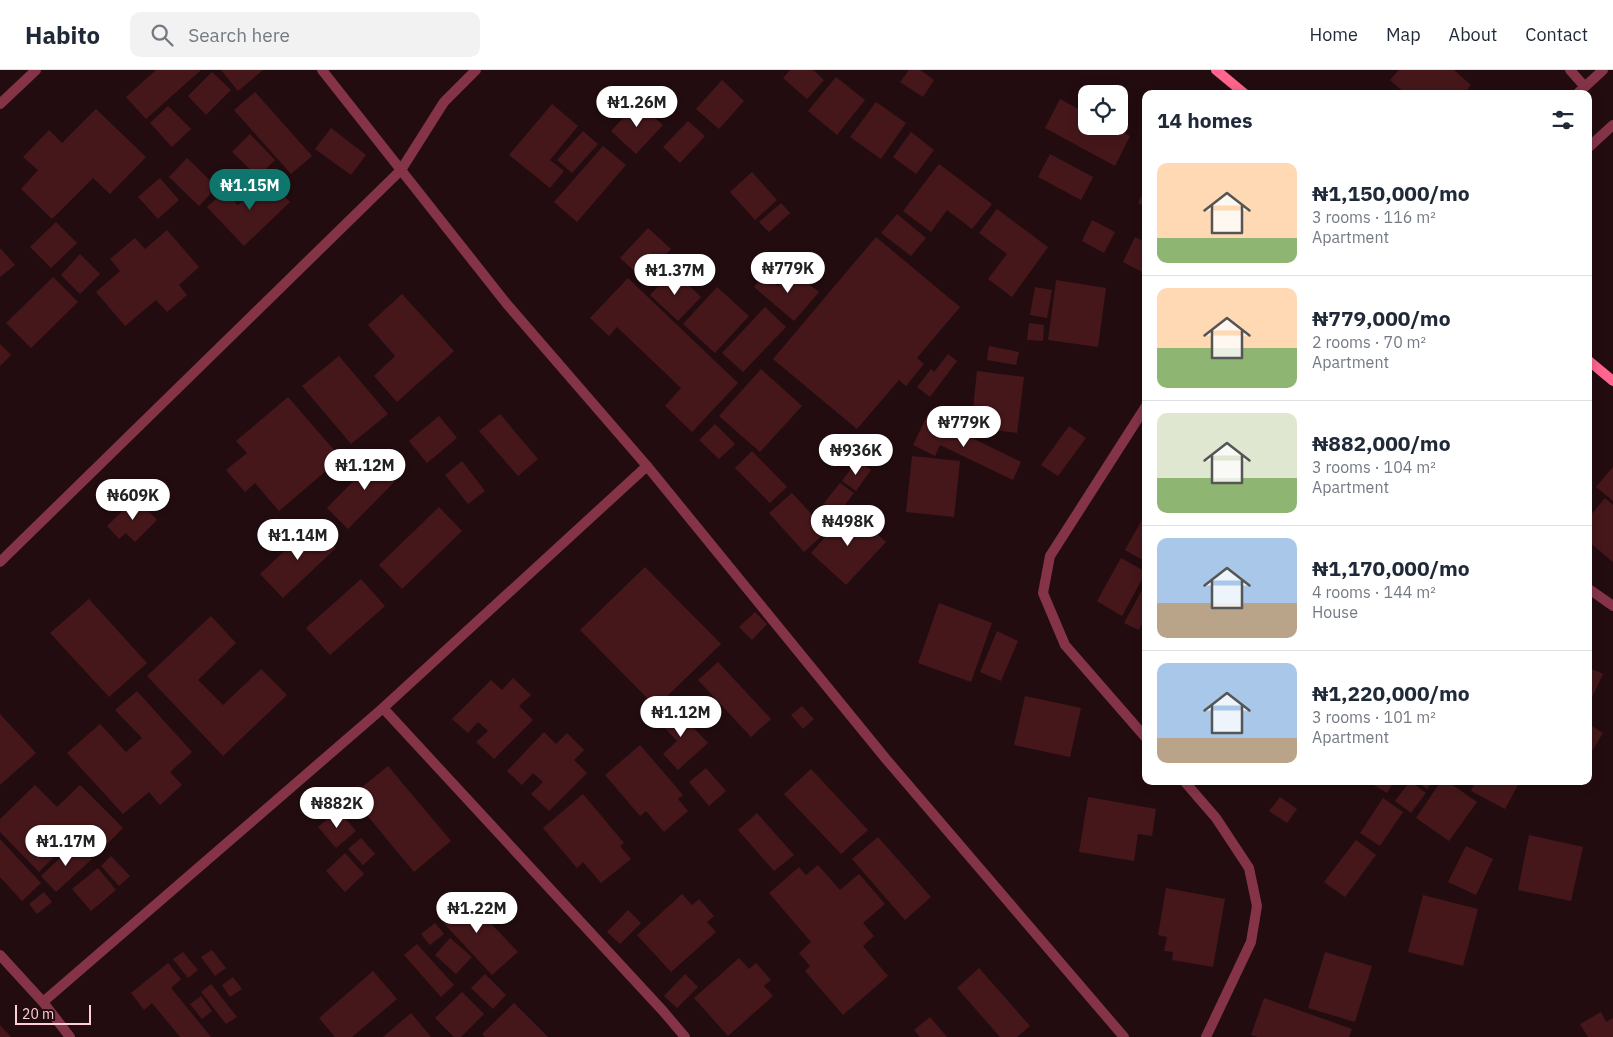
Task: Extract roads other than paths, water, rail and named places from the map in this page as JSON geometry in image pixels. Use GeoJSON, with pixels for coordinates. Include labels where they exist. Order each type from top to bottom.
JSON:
{"type":"FeatureCollection","features":[{"type":"Feature","properties":{"kind":"street"},"geometry":{"type":"LineString","coordinates":[[0,104],[36,70]]}},
{"type":"Feature","properties":{"kind":"street"},"geometry":{"type":"LineString","coordinates":[[322,70],[506,303],[647,466],[886,759],[1124,1037]]}},
{"type":"Feature","properties":{"kind":"street"},"geometry":{"type":"LineString","coordinates":[[0,562],[401,170],[444,102],[476,70]]}},
{"type":"Feature","properties":{"kind":"street"},"geometry":{"type":"LineString","coordinates":[[1216,70],[1240,90]]}},
{"type":"Feature","properties":{"kind":"street"},"geometry":{"type":"LineString","coordinates":[[1570,70],[1581,90],[1603,70]]}},
{"type":"Feature","properties":{"kind":"street"},"geometry":{"type":"LineString","coordinates":[[1592,144],[1613,126]]}},
{"type":"Feature","properties":{"kind":"street"},"geometry":{"type":"LineString","coordinates":[[1592,364],[1613,381]]}},
{"type":"Feature","properties":{"kind":"street"},"geometry":{"type":"LineString","coordinates":[[1142,412],[1050,556],[1043,593],[1065,645],[1142,733]]}},
{"type":"Feature","properties":{"kind":"street"},"geometry":{"type":"LineString","coordinates":[[43,1002],[383,708],[647,466]]}},
{"type":"Feature","properties":{"kind":"street"},"geometry":{"type":"LineString","coordinates":[[1592,590],[1613,606]]}},
{"type":"Feature","properties":{"kind":"street"},"geometry":{"type":"LineString","coordinates":[[383,708],[685,1037]]}},
{"type":"Feature","properties":{"kind":"street"},"geometry":{"type":"LineString","coordinates":[[1187,785],[1216,818],[1249,868],[1257,906],[1251,942],[1206,1037]]}},
{"type":"Feature","properties":{"kind":"street"},"geometry":{"type":"LineString","coordinates":[[0,954],[43,1002],[70,1037]]}}]}
